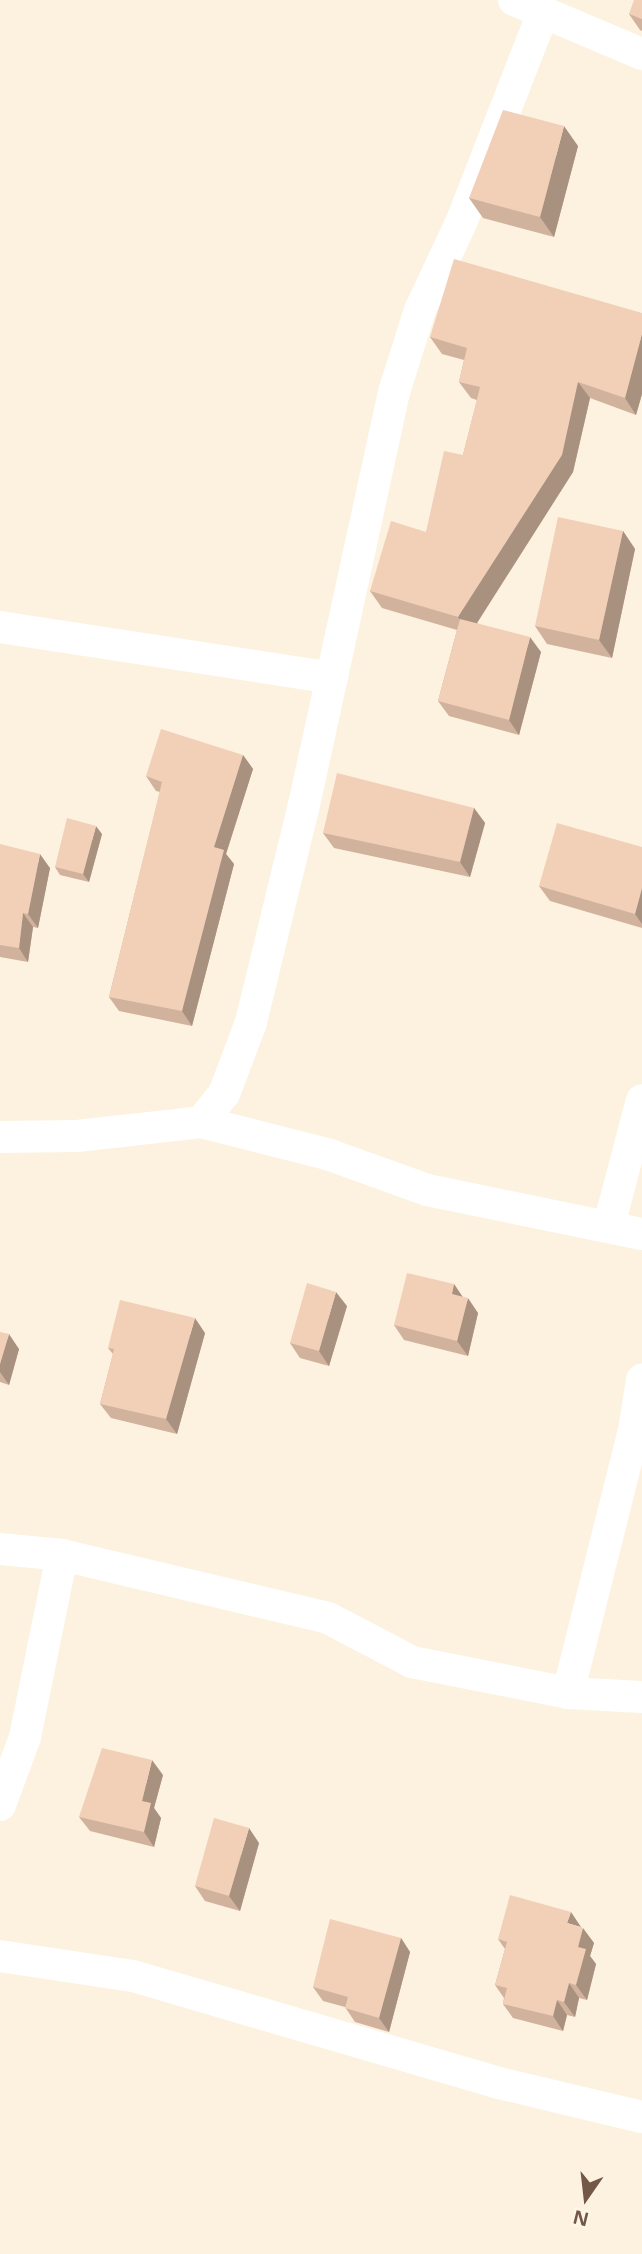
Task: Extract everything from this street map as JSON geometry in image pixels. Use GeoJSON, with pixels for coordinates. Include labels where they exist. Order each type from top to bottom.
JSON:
{"type":"FeatureCollection","features":[{"type":"Feature","properties":{"kind":"street"},"geometry":{"type":"LineString","coordinates":[[514,0],[542,15],[642,54]]}},
{"type":"Feature","properties":{"kind":"street"},"geometry":{"type":"LineString","coordinates":[[201,1122],[224,1094],[251,1022],[332,678],[394,393],[420,310],[461,223],[542,15]]}},
{"type":"Feature","properties":{"kind":"street"},"geometry":{"type":"LineString","coordinates":[[0,627],[332,678]]}},
{"type":"Feature","properties":{"kind":"street"},"geometry":{"type":"LineString","coordinates":[[609,1225],[642,1100]]}},
{"type":"Feature","properties":{"kind":"street"},"geometry":{"type":"LineString","coordinates":[[0,1137],[77,1136],[201,1122],[330,1156],[427,1190],[609,1225],[642,1234]]}},
{"type":"Feature","properties":{"kind":"street"},"geometry":{"type":"LineString","coordinates":[[568,1693],[634,1431],[642,1380]]}},
{"type":"Feature","properties":{"kind":"street"},"geometry":{"type":"LineString","coordinates":[[0,1549],[62,1555],[328,1618],[412,1662],[568,1693],[642,1698]]}},
{"type":"Feature","properties":{"kind":"street"},"geometry":{"type":"LineString","coordinates":[[0,1805],[25,1737],[62,1555]]}},
{"type":"Feature","properties":{"kind":"street"},"geometry":{"type":"LineString","coordinates":[[0,1956],[133,1976],[499,2083],[642,2118]]}},
{"type":"Feature","properties":{"kind":"building"},"geometry":{"type":"Polygon","coordinates":[[[634,0],[642,0],[642,19],[629,14],[634,0]]]}},
{"type":"Feature","properties":{"kind":"building"},"geometry":{"type":"Polygon","coordinates":[[[503,110],[564,126],[540,217],[469,198],[503,110]]]}},
{"type":"Feature","properties":{"kind":"building"},"geometry":{"type":"Polygon","coordinates":[[[454,259],[642,313],[642,334],[625,398],[578,382],[562,455],[458,617],[370,591],[391,521],[426,532],[444,451],[463,455],[480,387],[459,382],[467,348],[430,337],[454,259]]]}},
{"type":"Feature","properties":{"kind":"building"},"geometry":{"type":"Polygon","coordinates":[[[558,517],[623,531],[599,640],[535,626],[558,517]]]}},
{"type":"Feature","properties":{"kind":"building"},"geometry":{"type":"Polygon","coordinates":[[[460,619],[530,637],[509,720],[438,701],[460,619]]]}},
{"type":"Feature","properties":{"kind":"building"},"geometry":{"type":"Polygon","coordinates":[[[161,729],[243,755],[214,847],[224,850],[182,1011],[109,997],[162,782],[146,776],[161,729]]]}},
{"type":"Feature","properties":{"kind":"building"},"geometry":{"type":"Polygon","coordinates":[[[337,773],[474,808],[460,862],[323,833],[337,773]]]}},
{"type":"Feature","properties":{"kind":"building"},"geometry":{"type":"Polygon","coordinates":[[[67,818],[96,826],[83,874],[55,867],[67,818]]]}},
{"type":"Feature","properties":{"kind":"building"},"geometry":{"type":"Polygon","coordinates":[[[557,823],[642,847],[642,888],[635,914],[539,886],[557,823]]]}},
{"type":"Feature","properties":{"kind":"building"},"geometry":{"type":"Polygon","coordinates":[[[0,844],[40,854],[28,914],[23,913],[19,948],[0,945],[0,844]]]}},
{"type":"Feature","properties":{"kind":"building"},"geometry":{"type":"Polygon","coordinates":[[[407,1273],[454,1284],[452,1294],[468,1298],[457,1341],[394,1325],[407,1273]]]}},
{"type":"Feature","properties":{"kind":"building"},"geometry":{"type":"Polygon","coordinates":[[[307,1283],[336,1292],[319,1351],[290,1343],[307,1283]]]}},
{"type":"Feature","properties":{"kind":"building"},"geometry":{"type":"Polygon","coordinates":[[[120,1300],[195,1318],[166,1419],[100,1404],[114,1349],[108,1348],[120,1300]]]}},
{"type":"Feature","properties":{"kind":"building"},"geometry":{"type":"Polygon","coordinates":[[[0,1332],[9,1334],[0,1364],[0,1332]]]}},
{"type":"Feature","properties":{"kind":"building"},"geometry":{"type":"Polygon","coordinates":[[[102,1748],[152,1760],[142,1801],[151,1803],[144,1832],[79,1817],[102,1748]]]}},
{"type":"Feature","properties":{"kind":"building"},"geometry":{"type":"Polygon","coordinates":[[[214,1818],[249,1828],[229,1896],[195,1886],[214,1818]]]}},
{"type":"Feature","properties":{"kind":"building"},"geometry":{"type":"Polygon","coordinates":[[[510,1895],[571,1912],[567,1923],[583,1928],[578,1947],[586,1949],[576,1985],[569,1983],[564,2002],[557,2000],[553,2016],[503,2004],[507,1988],[495,1985],[507,1942],[498,1939],[510,1895]]]}},
{"type":"Feature","properties":{"kind":"building"},"geometry":{"type":"Polygon","coordinates":[[[330,1919],[401,1938],[379,2018],[345,2008],[348,1997],[313,1987],[330,1919]]]}}]}
